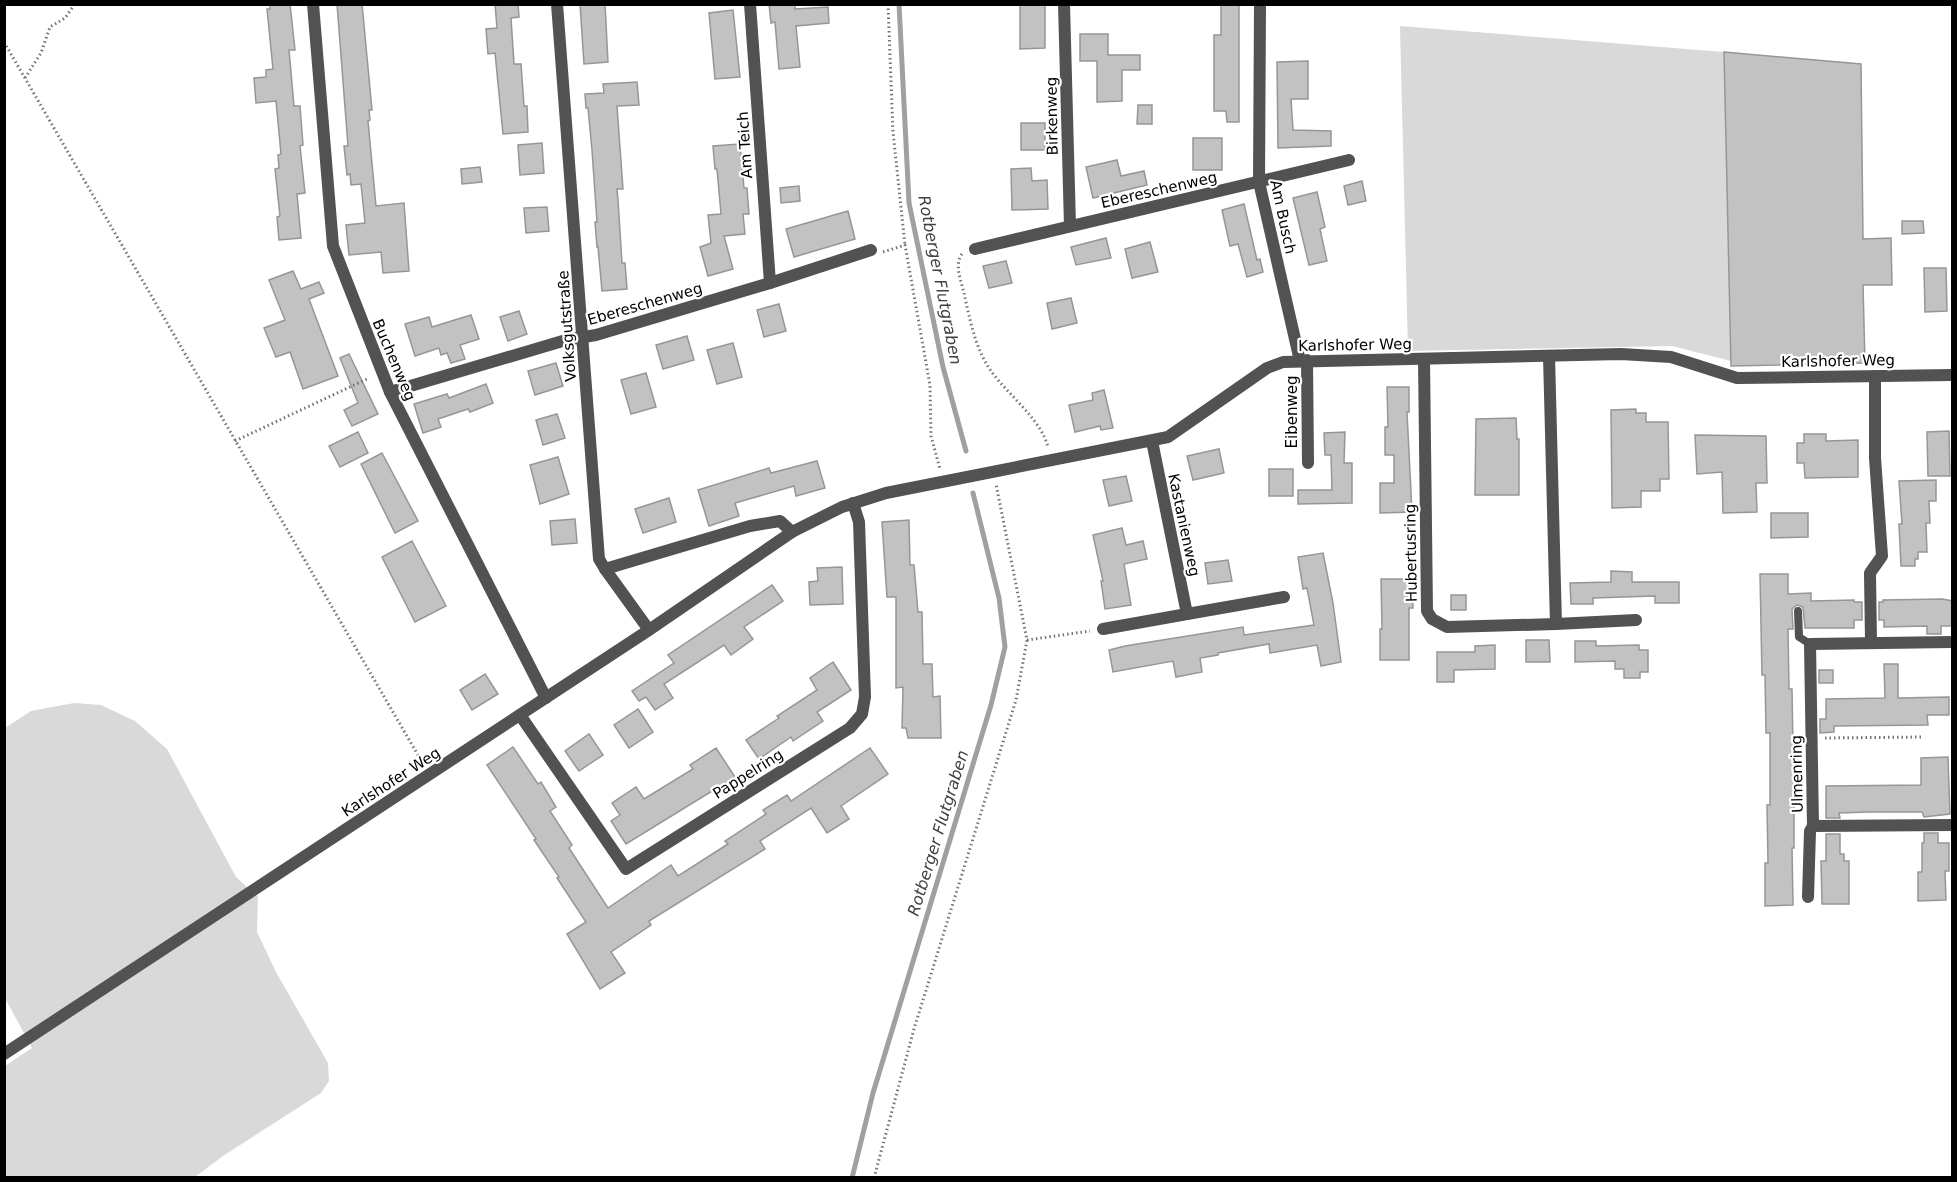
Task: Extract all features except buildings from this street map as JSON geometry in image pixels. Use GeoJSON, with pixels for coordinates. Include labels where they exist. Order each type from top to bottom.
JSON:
{"type":"FeatureCollection","features":[{"type":"Feature","properties":{"kind":"street","name":"Buchenweg"},"geometry":{"type":"LineString","coordinates":[[314,4],[333,246],[390,393],[546,698]]}},
{"type":"Feature","properties":{"kind":"street","name":"Volksgutstraße"},"geometry":{"type":"LineString","coordinates":[[557,4],[599,558],[649,630]]}},
{"type":"Feature","properties":{"kind":"street","name":"Am Teich"},"geometry":{"type":"LineString","coordinates":[[750,4],[770,283]]}},
{"type":"Feature","properties":{"kind":"street","name":"Birkenweg"},"geometry":{"type":"LineString","coordinates":[[1064,4],[1070,226]]}},
{"type":"Feature","properties":{"kind":"street","name":"Am Busch"},"geometry":{"type":"LineString","coordinates":[[1260,4],[1259,182],[1304,361]]}},
{"type":"Feature","properties":{"kind":"street","name":"Ebereschenweg"},"geometry":{"type":"LineString","coordinates":[[975,249],[1349,159]]}},
{"type":"Feature","properties":{"kind":"street","name":"Ebereschenweg"},"geometry":{"type":"LineString","coordinates":[[390,393],[566,340],[583,338],[770,283],[871,250]]}},
{"type":"Feature","properties":{"kind":"street","name":"Karlshofer Weg"},"geometry":{"type":"LineString","coordinates":[[4,1054],[649,630],[792,532],[853,503],[886,493],[1168,437],[1267,368],[1283,362],[1621,354],[1671,357],[1737,378],[1953,375]]}},
{"type":"Feature","properties":{"kind":"street"},"geometry":{"type":"LineString","coordinates":[[1549,356],[1556,624]]}},
{"type":"Feature","properties":{"kind":"street","name":"Hubertusring"},"geometry":{"type":"LineString","coordinates":[[1424,359],[1427,610],[1432,619],[1447,627],[1636,620]]}},
{"type":"Feature","properties":{"kind":"street","name":"Eibenweg"},"geometry":{"type":"LineString","coordinates":[[1304,361],[1308,463]]}},
{"type":"Feature","properties":{"kind":"street"},"geometry":{"type":"LineString","coordinates":[[1871,642],[1870,573],[1882,556],[1875,458],[1875,376]]}},
{"type":"Feature","properties":{"kind":"street","name":"Kastanienweg"},"geometry":{"type":"LineString","coordinates":[[1152,441],[1187,614]]}},
{"type":"Feature","properties":{"kind":"street","name":"Pappelring"},"geometry":{"type":"LineString","coordinates":[[520,715],[626,869],[850,728],[862,714],[865,698],[859,522],[853,503]]}},
{"type":"Feature","properties":{"kind":"street"},"geometry":{"type":"LineString","coordinates":[[605,569],[750,526],[780,521],[792,532]]}},
{"type":"Feature","properties":{"kind":"street"},"geometry":{"type":"LineString","coordinates":[[1103,629],[1284,597]]}},
{"type":"Feature","properties":{"kind":"street"},"geometry":{"type":"LineString","coordinates":[[1809,644],[1953,642]]}},
{"type":"Feature","properties":{"kind":"street","name":"Ulmenring"},"geometry":{"type":"LineString","coordinates":[[1809,644],[1813,826],[1953,825]]}},
{"type":"Feature","properties":{"kind":"street"},"geometry":{"type":"LineString","coordinates":[[1808,897],[1810,831],[1813,826]]}},
{"type":"Feature","properties":{"kind":"lane"},"geometry":{"type":"LineString","coordinates":[[1798,611],[1798,637],[1809,644]]}},
{"type":"Feature","properties":{"kind":"path"},"geometry":{"type":"LineString","coordinates":[[25,78],[41,53],[50,27],[65,18],[75,4]]}},
{"type":"Feature","properties":{"kind":"path"},"geometry":{"type":"LineString","coordinates":[[888,4],[894,132],[905,245],[930,385],[931,436],[948,482]]}},
{"type":"Feature","properties":{"kind":"path"},"geometry":{"type":"LineString","coordinates":[[4,42],[429,774]]}},
{"type":"Feature","properties":{"kind":"path"},"geometry":{"type":"LineString","coordinates":[[871,250],[876,254],[905,245]]}},
{"type":"Feature","properties":{"kind":"path"},"geometry":{"type":"LineString","coordinates":[[975,249],[961,255],[958,267],[973,334],[989,369],[1041,430],[1046,441],[1050,462]]}},
{"type":"Feature","properties":{"kind":"path"},"geometry":{"type":"LineString","coordinates":[[235,441],[382,372]]}},
{"type":"Feature","properties":{"kind":"path"},"geometry":{"type":"LineString","coordinates":[[874,1178],[914,1029],[1016,700],[1027,640],[988,474]]}},
{"type":"Feature","properties":{"kind":"path"},"geometry":{"type":"LineString","coordinates":[[1027,640],[1103,629]]}},
{"type":"Feature","properties":{"kind":"path"},"geometry":{"type":"LineString","coordinates":[[1811,738],[1923,737]]}},
{"type":"Feature","properties":{"kind":"shaded area"},"geometry":{"type":"Polygon","coordinates":[[[1400,26],[1724,52],[1731,361],[1672,346],[1408,351],[1400,26]]]}},
{"type":"Feature","properties":{"kind":"shaded area"},"geometry":{"type":"Polygon","coordinates":[[[74,703],[101,705],[135,721],[167,749],[236,877],[258,897],[257,932],[276,972],[328,1063],[329,1081],[321,1093],[223,1156],[195,1177],[5,1178],[5,1066],[32,1048],[5,998],[5,728],[31,711],[74,703]]]}},
{"type":"Feature","properties":{"kind":"waterway","name":"Rotberger Flutgraben"},"geometry":{"type":"LineString","coordinates":[[899,4],[909,203],[943,367],[966,451]]}},
{"type":"Feature","properties":{"kind":"waterway","name":"Rotberger Flutgraben"},"geometry":{"type":"LineString","coordinates":[[852,1178],[873,1093],[991,705],[1005,647],[999,598],[973,493]]}}]}
